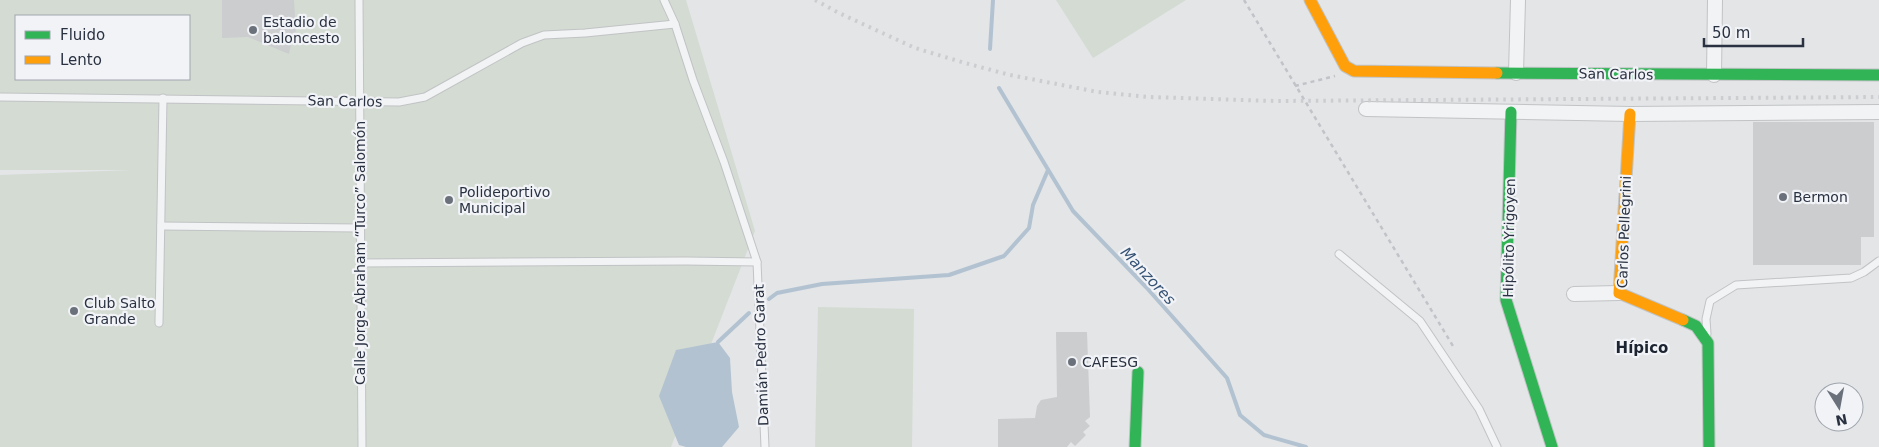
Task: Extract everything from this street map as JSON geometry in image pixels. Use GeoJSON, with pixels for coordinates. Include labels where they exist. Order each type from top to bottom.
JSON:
{"type":"FeatureCollection","features":[{"type":"Feature","properties":{"kind":"street"},"geometry":{"type":"LineString","coordinates":[[1310,0],[1345,66],[1354,71]]}},
{"type":"Feature","properties":{"kind":"street"},"geometry":{"type":"LineString","coordinates":[[1516,73],[1518,0]]}},
{"type":"Feature","properties":{"kind":"street"},"geometry":{"type":"LineString","coordinates":[[1714,75],[1715,0]]}},
{"type":"Feature","properties":{"kind":"street","name":"San Carlos"},"geometry":{"type":"LineString","coordinates":[[1354,71],[1879,75]]}},
{"type":"Feature","properties":{"kind":"street"},"geometry":{"type":"LineString","coordinates":[[1366,109],[1630,114],[1879,112]]}},
{"type":"Feature","properties":{"kind":"street","name":"Hipólito Yrigoyen"},"geometry":{"type":"LineString","coordinates":[[1512,112],[1506,300],[1552,447]]}},
{"type":"Feature","properties":{"kind":"street","name":"Carlos Pellegrini"},"geometry":{"type":"LineString","coordinates":[[1630,114],[1619,293],[1696,326],[1708,343]]}},
{"type":"Feature","properties":{"kind":"street"},"geometry":{"type":"LineString","coordinates":[[1574,294],[1619,293]]}},
{"type":"Feature","properties":{"kind":"street"},"geometry":{"type":"LineString","coordinates":[[1708,343],[1709,447]]}},
{"type":"Feature","properties":{"kind":"street"},"geometry":{"type":"LineString","coordinates":[[1135,447],[1138,372]]}},
{"type":"Feature","properties":{"kind":"lane","name":"Calle Jorge Abraham “Turco” Salomón"},"geometry":{"type":"LineString","coordinates":[[359,0],[362,447]]}},
{"type":"Feature","properties":{"kind":"lane","name":"Damián Pedro Garat"},"geometry":{"type":"LineString","coordinates":[[664,0],[724,162],[757,262],[765,447]]}},
{"type":"Feature","properties":{"kind":"lane","name":"San Carlos"},"geometry":{"type":"LineString","coordinates":[[0,96],[399,102],[425,97],[522,42],[544,35],[674,24]]}},
{"type":"Feature","properties":{"kind":"lane"},"geometry":{"type":"LineString","coordinates":[[159,323],[163,98]]}},
{"type":"Feature","properties":{"kind":"lane"},"geometry":{"type":"LineString","coordinates":[[161,226],[360,228]]}},
{"type":"Feature","properties":{"kind":"lane"},"geometry":{"type":"LineString","coordinates":[[1339,254],[1420,321],[1478,409],[1498,447]]}},
{"type":"Feature","properties":{"kind":"lane"},"geometry":{"type":"LineString","coordinates":[[1708,343],[1706,319],[1710,301],[1736,284],[1851,278],[1864,272],[1879,261]]}},
{"type":"Feature","properties":{"kind":"lane"},"geometry":{"type":"LineString","coordinates":[[360,263],[757,262]]}},
{"type":"Feature","properties":{"kind":"path"},"geometry":{"type":"LineString","coordinates":[[1244,0],[1453,346]]}},
{"type":"Feature","properties":{"kind":"path"},"geometry":{"type":"LineString","coordinates":[[1295,86],[1354,71]]}},
{"type":"Feature","properties":{"kind":"shaded area","name":"Polideportivo Municipal"},"geometry":{"type":"Polygon","coordinates":[[[0,0],[686,0],[755,231],[671,447],[0,447],[0,175],[132,170],[0,170],[0,0]]]}},
{"type":"Feature","properties":{"kind":"shaded area"},"geometry":{"type":"Polygon","coordinates":[[[1056,0],[1186,0],[1093,58],[1056,0]]]}},
{"type":"Feature","properties":{"kind":"shaded area"},"geometry":{"type":"Polygon","coordinates":[[[818,307],[914,309],[912,447],[815,447],[818,307]]]}},
{"type":"Feature","properties":{"kind":"water"},"geometry":{"type":"Polygon","coordinates":[[[718,342],[730,358],[732,392],[739,427],[722,447],[686,447],[679,445],[659,396],[676,350],[718,342]]]}},
{"type":"Feature","properties":{"kind":"building"},"geometry":{"type":"Polygon","coordinates":[[[222,0],[294,0],[296,36],[293,35],[289,54],[248,37],[222,38],[222,0]]]}},
{"type":"Feature","properties":{"kind":"building"},"geometry":{"type":"Polygon","coordinates":[[[1753,122],[1874,122],[1874,237],[1861,237],[1861,265],[1753,265],[1753,122]]]}},
{"type":"Feature","properties":{"kind":"building","name":"CAFESG"},"geometry":{"type":"Polygon","coordinates":[[[1056,332],[1087,332],[1090,417],[1085,421],[1090,426],[1083,432],[1086,435],[1075,446],[1071,442],[1067,447],[998,447],[998,419],[1035,418],[1037,406],[1041,400],[1057,397],[1056,332]]]}},
{"type":"Feature","properties":{"kind":"waterway","name":"Manzores"},"geometry":{"type":"LineString","coordinates":[[990,49],[993,0]]}},
{"type":"Feature","properties":{"kind":"waterway","name":"Manzores"},"geometry":{"type":"LineString","coordinates":[[999,88],[1073,211],[1146,287],[1227,378],[1240,415],[1264,435],[1306,447]]}},
{"type":"Feature","properties":{"kind":"waterway"},"geometry":{"type":"LineString","coordinates":[[769,299],[777,293],[822,284],[949,275],[1004,256],[1029,228],[1033,205],[1048,170]]}},
{"type":"Feature","properties":{"kind":"waterway"},"geometry":{"type":"LineString","coordinates":[[718,342],[749,313]]}},
{"type":"Feature","properties":{"kind":"railway"},"geometry":{"type":"LineString","coordinates":[[815,0],[915,48],[965,63],[1010,75],[1098,92],[1149,97],[1275,101],[1879,97]]}},
{"type":"Feature","properties":{"kind":"traffic: fast"},"geometry":{"type":"LineString","coordinates":[[1497,73],[1879,75]]}},
{"type":"Feature","properties":{"kind":"traffic: fast"},"geometry":{"type":"LineString","coordinates":[[1511,112],[1506,300],[1552,447]]}},
{"type":"Feature","properties":{"kind":"traffic: fast"},"geometry":{"type":"LineString","coordinates":[[1683,320],[1696,326],[1708,343],[1709,447]]}},
{"type":"Feature","properties":{"kind":"traffic: fast"},"geometry":{"type":"LineString","coordinates":[[1135,447],[1138,372]]}},
{"type":"Feature","properties":{"kind":"traffic: slow"},"geometry":{"type":"LineString","coordinates":[[1310,0],[1345,66],[1354,71],[1497,73]]}},
{"type":"Feature","properties":{"kind":"traffic: slow"},"geometry":{"type":"LineString","coordinates":[[1630,114],[1619,293],[1683,320]]}},
{"type":"Feature","properties":{"kind":"place","name":"Estadio de baloncesto"},"geometry":{"type":"Point","coordinates":[253,30]}},
{"type":"Feature","properties":{"kind":"place","name":"Bermon"},"geometry":{"type":"Point","coordinates":[1783,197]}},
{"type":"Feature","properties":{"kind":"place","name":"Polideportivo Municipal"},"geometry":{"type":"Point","coordinates":[449,200]}},
{"type":"Feature","properties":{"kind":"place","name":"Club Salto Grande"},"geometry":{"type":"Point","coordinates":[74,311]}},
{"type":"Feature","properties":{"kind":"place","name":"CAFESG"},"geometry":{"type":"Point","coordinates":[1072,362]}},
{"type":"Feature","properties":{"kind":"district","name":"Hípico"},"geometry":{"type":"Point","coordinates":[1642,348]}}]}
